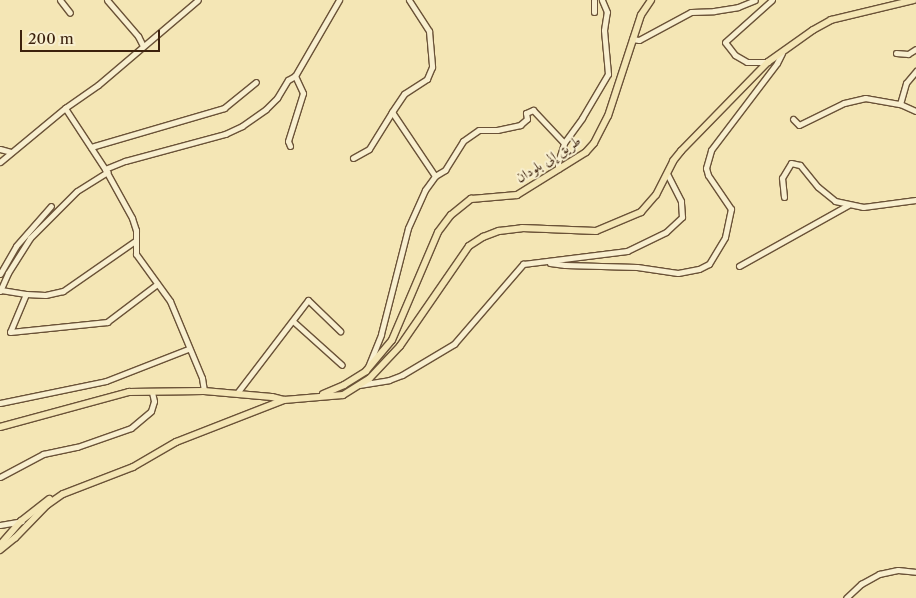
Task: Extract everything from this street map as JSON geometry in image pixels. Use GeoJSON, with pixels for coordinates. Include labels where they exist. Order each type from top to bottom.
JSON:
{"type":"FeatureCollection","features":[{"type":"Feature","properties":{"kind":"main road","name":"طريق إلى بلودان"},"geometry":{"type":"LineString","coordinates":[[318,396],[344,385],[366,371],[392,340],[438,232],[451,215],[471,199],[517,194],[586,152],[602,129],[632,39],[641,16],[651,0]]}},
{"type":"Feature","properties":{"kind":"main road"},"geometry":{"type":"LineString","coordinates":[[0,545],[16,528],[60,491],[71,486],[110,476],[133,467],[176,442],[284,400],[343,395],[368,379],[400,346],[469,246],[483,236],[499,231],[522,228],[596,231],[620,223],[641,212],[656,195],[666,173],[681,151],[768,62],[783,50],[831,20],[914,0]]}},
{"type":"Feature","properties":{"kind":"main road"},"geometry":{"type":"LineString","coordinates":[[0,427],[129,392],[204,391],[272,396],[284,400]]}},
{"type":"Feature","properties":{"kind":"main road"},"geometry":{"type":"LineString","coordinates":[[0,550],[16,528]]}},
{"type":"Feature","properties":{"kind":"street"},"geometry":{"type":"LineString","coordinates":[[60,0],[70,13]]}},
{"type":"Feature","properties":{"kind":"street"},"geometry":{"type":"LineString","coordinates":[[107,0],[138,36],[143,46]]}},
{"type":"Feature","properties":{"kind":"street"},"geometry":{"type":"LineString","coordinates":[[0,162],[65,108],[98,85],[198,0]]}},
{"type":"Feature","properties":{"kind":"street"},"geometry":{"type":"LineString","coordinates":[[135,241],[63,291],[44,295],[0,291],[8,273],[30,238],[77,191],[106,171],[125,161],[225,134],[242,126],[266,109],[277,98],[288,80],[295,76],[340,0]]}},
{"type":"Feature","properties":{"kind":"street"},"geometry":{"type":"LineString","coordinates":[[353,158],[360,157],[369,149],[404,94],[427,79],[432,67],[429,31],[409,0]]}},
{"type":"Feature","properties":{"kind":"street"},"geometry":{"type":"LineString","coordinates":[[594,0],[594,12]]}},
{"type":"Feature","properties":{"kind":"street"},"geometry":{"type":"LineString","coordinates":[[558,169],[558,162],[564,143],[582,118],[608,74],[604,30],[607,12],[602,0]]}},
{"type":"Feature","properties":{"kind":"street"},"geometry":{"type":"LineString","coordinates":[[632,39],[639,40],[691,12],[738,7],[755,0]]}},
{"type":"Feature","properties":{"kind":"street"},"geometry":{"type":"LineString","coordinates":[[768,62],[747,62],[735,55],[725,42],[772,0]]}},
{"type":"Feature","properties":{"kind":"street"},"geometry":{"type":"LineString","coordinates":[[896,53],[908,54],[916,49]]}},
{"type":"Feature","properties":{"kind":"street"},"geometry":{"type":"LineString","coordinates":[[359,385],[389,380],[402,375],[454,344],[523,264],[534,261],[565,265],[637,267],[678,273],[699,269],[709,264],[726,237],[731,209],[708,175],[706,168],[711,150],[777,63],[783,50]]}},
{"type":"Feature","properties":{"kind":"street"},"geometry":{"type":"LineString","coordinates":[[900,104],[906,83],[916,71]]}},
{"type":"Feature","properties":{"kind":"street"},"geometry":{"type":"LineString","coordinates":[[290,146],[288,141],[303,93],[295,76]]}},
{"type":"Feature","properties":{"kind":"street"},"geometry":{"type":"LineString","coordinates":[[91,147],[224,108],[256,82]]}},
{"type":"Feature","properties":{"kind":"street"},"geometry":{"type":"LineString","coordinates":[[793,119],[798,125],[844,103],[865,98],[900,104],[916,111]]}},
{"type":"Feature","properties":{"kind":"street"},"geometry":{"type":"LineString","coordinates":[[65,108],[106,171],[132,218],[136,230],[136,254],[170,301],[188,349],[202,378],[204,391]]}},
{"type":"Feature","properties":{"kind":"street"},"geometry":{"type":"LineString","coordinates":[[366,371],[381,334],[408,228],[425,190],[435,176],[445,170],[455,152],[471,134],[479,130],[497,130],[520,125],[526,119],[526,114],[533,110],[564,143]]}},
{"type":"Feature","properties":{"kind":"street"},"geometry":{"type":"LineString","coordinates":[[392,112],[435,176]]}},
{"type":"Feature","properties":{"kind":"street"},"geometry":{"type":"LineString","coordinates":[[0,149],[11,152]]}},
{"type":"Feature","properties":{"kind":"street"},"geometry":{"type":"LineString","coordinates":[[784,197],[782,178],[791,163],[800,165],[818,187],[835,201],[848,205],[863,207],[916,200]]}},
{"type":"Feature","properties":{"kind":"street"},"geometry":{"type":"LineString","coordinates":[[546,262],[627,251],[666,232],[682,217],[681,201],[666,173]]}},
{"type":"Feature","properties":{"kind":"street"},"geometry":{"type":"LineString","coordinates":[[739,266],[848,205]]}},
{"type":"Feature","properties":{"kind":"street"},"geometry":{"type":"LineString","coordinates":[[0,274],[16,246],[51,206]]}},
{"type":"Feature","properties":{"kind":"street"},"geometry":{"type":"LineString","coordinates":[[26,294],[10,332],[107,322],[157,284]]}},
{"type":"Feature","properties":{"kind":"street"},"geometry":{"type":"LineString","coordinates":[[237,393],[266,353],[294,322],[308,300],[340,331]]}},
{"type":"Feature","properties":{"kind":"street"},"geometry":{"type":"LineString","coordinates":[[294,322],[342,365]]}},
{"type":"Feature","properties":{"kind":"street"},"geometry":{"type":"LineString","coordinates":[[0,404],[106,381],[188,349]]}},
{"type":"Feature","properties":{"kind":"street"},"geometry":{"type":"LineString","coordinates":[[0,478],[43,454],[78,447],[130,428],[151,411],[154,401],[152,392]]}},
{"type":"Feature","properties":{"kind":"street"},"geometry":{"type":"LineString","coordinates":[[0,525],[16,528]]}},
{"type":"Feature","properties":{"kind":"street"},"geometry":{"type":"LineString","coordinates":[[846,598],[860,584],[879,574],[898,570],[916,572]]}}]}
